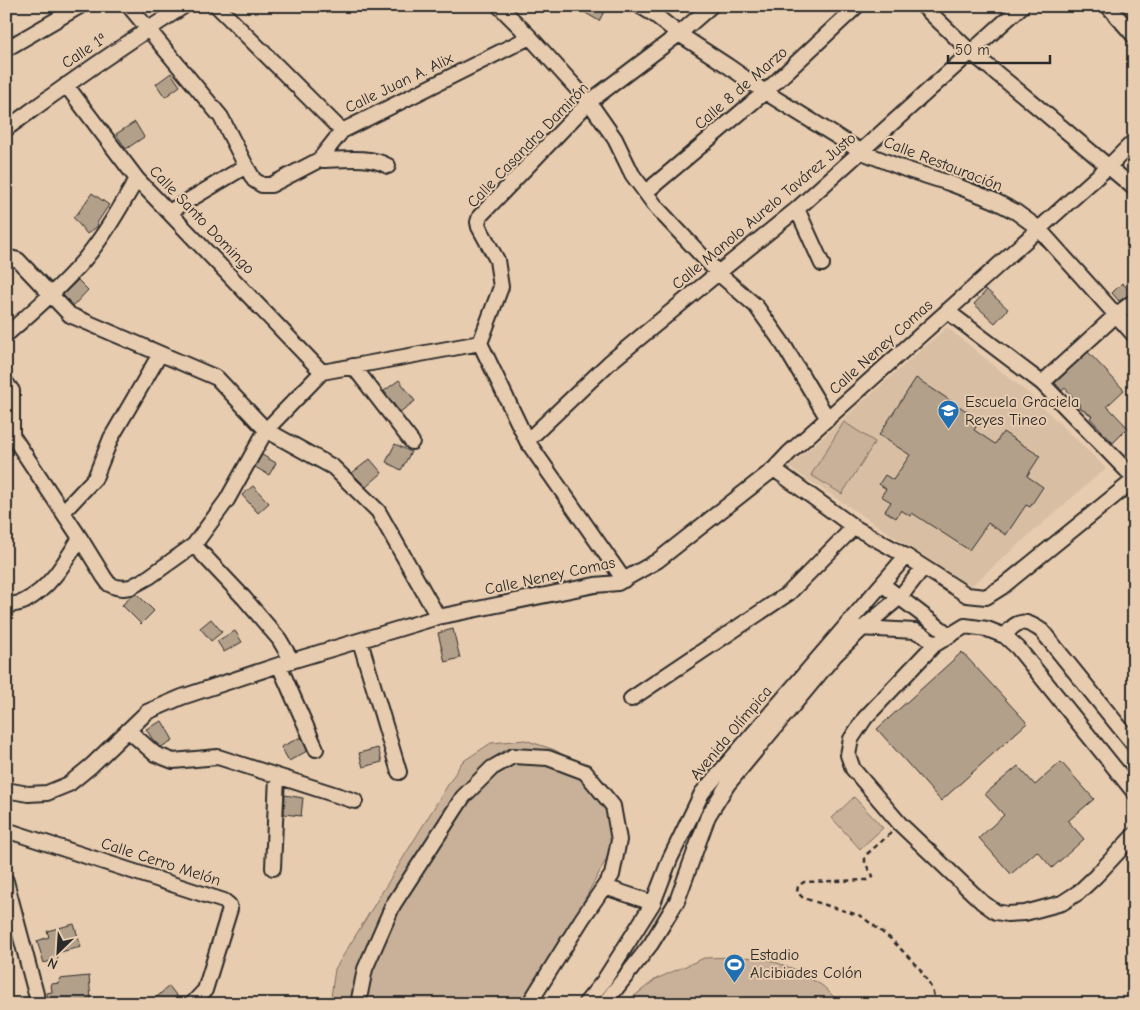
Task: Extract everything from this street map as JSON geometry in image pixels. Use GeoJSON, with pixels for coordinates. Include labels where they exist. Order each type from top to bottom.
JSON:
{"type":"FeatureCollection","features":[{"type":"Feature","properties":{"kind":"street"},"geometry":{"type":"LineString","coordinates":[[6,49],[80,6]]}},
{"type":"Feature","properties":{"kind":"street","name":"Calle Juan A. Alix"},"geometry":{"type":"LineString","coordinates":[[129,6],[222,118],[254,180],[257,183],[266,185],[271,185],[319,160],[342,131],[530,38]]}},
{"type":"Feature","properties":{"kind":"street","name":"Calle 1ª"},"geometry":{"type":"LineString","coordinates":[[6,129],[66,85],[184,6]]}},
{"type":"Feature","properties":{"kind":"street"},"geometry":{"type":"LineString","coordinates":[[217,6],[342,131]]}},
{"type":"Feature","properties":{"kind":"street"},"geometry":{"type":"LineString","coordinates":[[499,6],[589,102],[615,139],[632,174],[657,208],[718,273],[756,306],[783,344],[828,419]]}},
{"type":"Feature","properties":{"kind":"street","name":"Calle Restauración"},"geometry":{"type":"LineString","coordinates":[[640,6],[765,92],[862,152],[905,169],[952,184],[993,200],[1016,212],[1038,228],[1134,335]]}},
{"type":"Feature","properties":{"kind":"street","name":"Calle Casandra Damirón"},"geometry":{"type":"LineString","coordinates":[[480,343],[500,287],[497,260],[479,227],[480,216],[589,102],[679,34],[711,6]]}},
{"type":"Feature","properties":{"kind":"street","name":"Calle 8 de Marzo"},"geometry":{"type":"LineString","coordinates":[[646,192],[765,92],[857,6]]}},
{"type":"Feature","properties":{"kind":"street"},"geometry":{"type":"LineString","coordinates":[[923,6],[972,53],[1134,188]]}},
{"type":"Feature","properties":{"kind":"street","name":"Calle Manolo Aurelo Tavárez Justo"},"geometry":{"type":"LineString","coordinates":[[526,442],[609,363],[797,209],[1022,6]]}},
{"type":"Feature","properties":{"kind":"street"},"geometry":{"type":"LineString","coordinates":[[1108,6],[1134,36]]}},
{"type":"Feature","properties":{"kind":"street","name":"Calle Santo Domingo"},"geometry":{"type":"LineString","coordinates":[[66,85],[137,179],[322,372]]}},
{"type":"Feature","properties":{"kind":"street","name":"Calle Neney Comas"},"geometry":{"type":"LineString","coordinates":[[6,790],[28,794],[47,793],[69,784],[91,766],[147,712],[182,697],[285,663],[438,617],[624,580],[657,561],[774,469],[789,453],[1109,166],[1134,141]]}},
{"type":"Feature","properties":{"kind":"street"},"geometry":{"type":"LineString","coordinates":[[319,160],[369,159],[382,162],[388,166]]}},
{"type":"Feature","properties":{"kind":"street"},"geometry":{"type":"LineString","coordinates":[[169,212],[246,166]]}},
{"type":"Feature","properties":{"kind":"street"},"geometry":{"type":"LineString","coordinates":[[6,335],[52,294],[90,252],[107,230],[137,179]]}},
{"type":"Feature","properties":{"kind":"street"},"geometry":{"type":"LineString","coordinates":[[797,209],[822,264]]}},
{"type":"Feature","properties":{"kind":"street"},"geometry":{"type":"LineString","coordinates":[[6,257],[18,260],[70,315],[217,378],[266,430],[333,466],[378,512],[438,617]]}},
{"type":"Feature","properties":{"kind":"street"},"geometry":{"type":"LineString","coordinates":[[1042,383],[1116,315],[1134,301]]}},
{"type":"Feature","properties":{"kind":"street"},"geometry":{"type":"LineString","coordinates":[[774,469],[854,526],[967,595],[986,597],[1002,587],[1134,479],[1042,383],[947,311]]}},
{"type":"Feature","properties":{"kind":"street"},"geometry":{"type":"LineString","coordinates":[[6,383],[12,391],[12,435],[109,584],[123,588],[131,587],[149,577],[194,544],[227,500],[266,430],[322,372],[480,343],[526,442],[624,580]]}},
{"type":"Feature","properties":{"kind":"street"},"geometry":{"type":"LineString","coordinates":[[63,512],[95,478],[112,438],[160,354]]}},
{"type":"Feature","properties":{"kind":"street"},"geometry":{"type":"LineString","coordinates":[[353,366],[412,442]]}},
{"type":"Feature","properties":{"kind":"street"},"geometry":{"type":"LineString","coordinates":[[631,699],[790,593],[854,526]]}},
{"type":"Feature","properties":{"kind":"street"},"geometry":{"type":"LineString","coordinates":[[6,606],[24,601],[46,586],[80,538]]}},
{"type":"Feature","properties":{"kind":"street"},"geometry":{"type":"LineString","coordinates":[[194,544],[279,639],[285,663],[316,749]]}},
{"type":"Feature","properties":{"kind":"street","name":"Avenida Olímpica"},"geometry":{"type":"LineString","coordinates":[[585,1004],[603,982],[653,903],[670,859],[702,793],[906,556]]}},
{"type":"Feature","properties":{"kind":"street"},"geometry":{"type":"LineString","coordinates":[[604,1004],[651,944],[677,901],[708,816],[728,784],[835,655],[863,628],[900,598],[923,568]]}},
{"type":"Feature","properties":{"kind":"street"},"geometry":{"type":"LineString","coordinates":[[882,584],[949,635]]}},
{"type":"Feature","properties":{"kind":"street"},"geometry":{"type":"LineString","coordinates":[[1005,636],[1016,624],[1024,622],[1034,625],[1042,631],[1134,745]]}},
{"type":"Feature","properties":{"kind":"street"},"geometry":{"type":"LineString","coordinates":[[1134,792],[1018,648],[1005,636],[987,629],[965,626],[934,646],[865,718],[850,738],[848,755],[854,769],[900,824],[982,902],[996,912],[1007,914],[1026,913],[1062,903],[1080,892],[1134,835]]}},
{"type":"Feature","properties":{"kind":"street"},"geometry":{"type":"LineString","coordinates":[[844,628],[915,631],[924,636],[934,646]]}},
{"type":"Feature","properties":{"kind":"street"},"geometry":{"type":"LineString","coordinates":[[360,641],[399,772]]}},
{"type":"Feature","properties":{"kind":"street"},"geometry":{"type":"LineString","coordinates":[[128,730],[155,754],[173,761],[218,758],[355,802]]}},
{"type":"Feature","properties":{"kind":"street"},"geometry":{"type":"LineString","coordinates":[[358,1004],[365,970],[393,905],[463,797],[492,768],[513,756],[548,758],[585,772],[613,806],[619,840],[612,875],[529,1004]]}},
{"type":"Feature","properties":{"kind":"street"},"geometry":{"type":"LineString","coordinates":[[273,868],[277,776]]}},
{"type":"Feature","properties":{"kind":"street","name":"Calle Cerro Melón"},"geometry":{"type":"LineString","coordinates":[[6,830],[229,905],[230,909],[206,990],[192,1004]]}},
{"type":"Feature","properties":{"kind":"street"},"geometry":{"type":"LineString","coordinates":[[6,881],[37,1004]]}},
{"type":"Feature","properties":{"kind":"street"},"geometry":{"type":"LineString","coordinates":[[605,887],[653,903]]}},
{"type":"Feature","properties":{"kind":"path"},"geometry":{"type":"LineString","coordinates":[[900,824],[866,856],[865,863],[872,873],[872,878],[867,880],[804,882],[798,886],[797,892],[803,898],[861,916],[891,939],[920,969],[932,989],[936,1004]]}},
{"type":"Feature","properties":{"kind":"shaded area","name":"Escuela Graciela Reyes Tineo"},"geometry":{"type":"Polygon","coordinates":[[[947,327],[1028,393],[1106,468],[970,587],[789,467],[947,327]]]}},
{"type":"Feature","properties":{"kind":"shaded area"},"geometry":{"type":"Polygon","coordinates":[[[844,422],[875,442],[842,494],[811,475],[844,422]]]}},
{"type":"Feature","properties":{"kind":"shaded area"},"geometry":{"type":"Polygon","coordinates":[[[525,740],[555,750],[578,764],[614,812],[613,834],[607,858],[528,1004],[332,1004],[331,997],[335,969],[462,762],[491,743],[525,740]]]}},
{"type":"Feature","properties":{"kind":"shaded area"},"geometry":{"type":"Polygon","coordinates":[[[854,797],[883,828],[860,849],[832,818],[854,797]]]}},
{"type":"Feature","properties":{"kind":"shaded area","name":"Estadio Alcibiades Colón"},"geometry":{"type":"Polygon","coordinates":[[[704,958],[764,958],[794,969],[823,986],[841,1004],[624,1004],[656,979],[704,958]]]}},
{"type":"Feature","properties":{"kind":"building"},"geometry":{"type":"Polygon","coordinates":[[[574,6],[607,6],[599,21],[574,6]]]}},
{"type":"Feature","properties":{"kind":"building"},"geometry":{"type":"Polygon","coordinates":[[[171,73],[180,86],[165,97],[156,84],[171,73]]]}},
{"type":"Feature","properties":{"kind":"building"},"geometry":{"type":"Polygon","coordinates":[[[135,122],[144,137],[126,149],[116,134],[135,122]]]}},
{"type":"Feature","properties":{"kind":"building"},"geometry":{"type":"Polygon","coordinates":[[[92,193],[109,205],[97,223],[98,226],[87,234],[73,217],[92,193]]]}},
{"type":"Feature","properties":{"kind":"building"},"geometry":{"type":"Polygon","coordinates":[[[78,280],[88,290],[73,306],[63,295],[78,280]]]}},
{"type":"Feature","properties":{"kind":"building"},"geometry":{"type":"Polygon","coordinates":[[[1122,283],[1132,293],[1119,301],[1112,293],[1122,283]]]}},
{"type":"Feature","properties":{"kind":"building"},"geometry":{"type":"Polygon","coordinates":[[[987,290],[1008,309],[995,323],[974,304],[987,290]]]}},
{"type":"Feature","properties":{"kind":"building"},"geometry":{"type":"Polygon","coordinates":[[[1088,352],[1124,390],[1107,406],[1128,428],[1113,443],[1090,418],[1092,416],[1079,407],[1080,405],[1065,388],[1062,391],[1055,383],[1088,352]]]}},
{"type":"Feature","properties":{"kind":"building"},"geometry":{"type":"Polygon","coordinates":[[[916,378],[980,420],[974,430],[995,444],[1003,432],[1040,456],[1027,476],[1043,487],[1030,507],[1026,505],[1006,535],[988,523],[969,550],[912,513],[910,516],[901,510],[896,518],[885,511],[891,502],[881,496],[886,489],[879,484],[885,475],[893,480],[910,455],[879,435],[916,378]]]}},
{"type":"Feature","properties":{"kind":"building"},"geometry":{"type":"Polygon","coordinates":[[[399,380],[415,401],[400,412],[384,391],[399,380]]]}},
{"type":"Feature","properties":{"kind":"building"},"geometry":{"type":"Polygon","coordinates":[[[395,444],[411,452],[401,470],[386,462],[395,444]]]}},
{"type":"Feature","properties":{"kind":"building"},"geometry":{"type":"Polygon","coordinates":[[[262,455],[276,463],[269,475],[255,467],[262,455]]]}},
{"type":"Feature","properties":{"kind":"building"},"geometry":{"type":"Polygon","coordinates":[[[370,459],[382,473],[366,487],[352,473],[370,459]]]}},
{"type":"Feature","properties":{"kind":"building"},"geometry":{"type":"Polygon","coordinates":[[[253,486],[269,503],[258,513],[242,495],[253,486]]]}},
{"type":"Feature","properties":{"kind":"building"},"geometry":{"type":"Polygon","coordinates":[[[137,594],[154,611],[141,624],[122,605],[137,594]]]}},
{"type":"Feature","properties":{"kind":"building"},"geometry":{"type":"Polygon","coordinates":[[[211,619],[222,632],[211,641],[200,628],[211,619]]]}},
{"type":"Feature","properties":{"kind":"building"},"geometry":{"type":"Polygon","coordinates":[[[453,629],[460,658],[445,662],[438,633],[453,629]]]}},
{"type":"Feature","properties":{"kind":"building"},"geometry":{"type":"Polygon","coordinates":[[[235,631],[242,642],[224,652],[217,641],[235,631]]]}},
{"type":"Feature","properties":{"kind":"building"},"geometry":{"type":"Polygon","coordinates":[[[962,652],[1027,723],[941,801],[877,729],[962,652]]]}},
{"type":"Feature","properties":{"kind":"building"},"geometry":{"type":"Polygon","coordinates":[[[162,721],[173,740],[161,747],[153,740],[146,729],[162,721]]]}},
{"type":"Feature","properties":{"kind":"building"},"geometry":{"type":"Polygon","coordinates":[[[301,737],[307,751],[289,761],[281,747],[301,737]]]}},
{"type":"Feature","properties":{"kind":"building"},"geometry":{"type":"Polygon","coordinates":[[[378,748],[382,762],[363,767],[359,753],[378,748]]]}},
{"type":"Feature","properties":{"kind":"building"},"geometry":{"type":"Polygon","coordinates":[[[1061,762],[1094,799],[1068,821],[1084,839],[1052,868],[1037,851],[1011,874],[979,838],[1004,815],[985,794],[1018,766],[1035,785],[1061,762]]]}},
{"type":"Feature","properties":{"kind":"building"},"geometry":{"type":"Polygon","coordinates":[[[285,795],[303,798],[301,816],[284,814],[285,795]]]}},
{"type":"Feature","properties":{"kind":"building"},"geometry":{"type":"Polygon","coordinates":[[[74,924],[81,947],[56,953],[58,959],[44,963],[37,941],[49,937],[47,931],[74,924]]]}},
{"type":"Feature","properties":{"kind":"building"},"geometry":{"type":"Polygon","coordinates":[[[89,976],[91,1000],[75,1001],[75,1004],[48,1004],[47,993],[52,992],[51,984],[60,983],[59,979],[89,976]]]}},
{"type":"Feature","properties":{"kind":"building"},"geometry":{"type":"Polygon","coordinates":[[[169,986],[183,1004],[149,1004],[169,986]]]}},
{"type":"Feature","properties":{"kind":"place","name":"Escuela Graciela Reyes Tineo"},"geometry":{"type":"Point","coordinates":[949,430]}},
{"type":"Feature","properties":{"kind":"place","name":"Estadio Alcibiades Colón"},"geometry":{"type":"Point","coordinates":[734,983]}}]}
